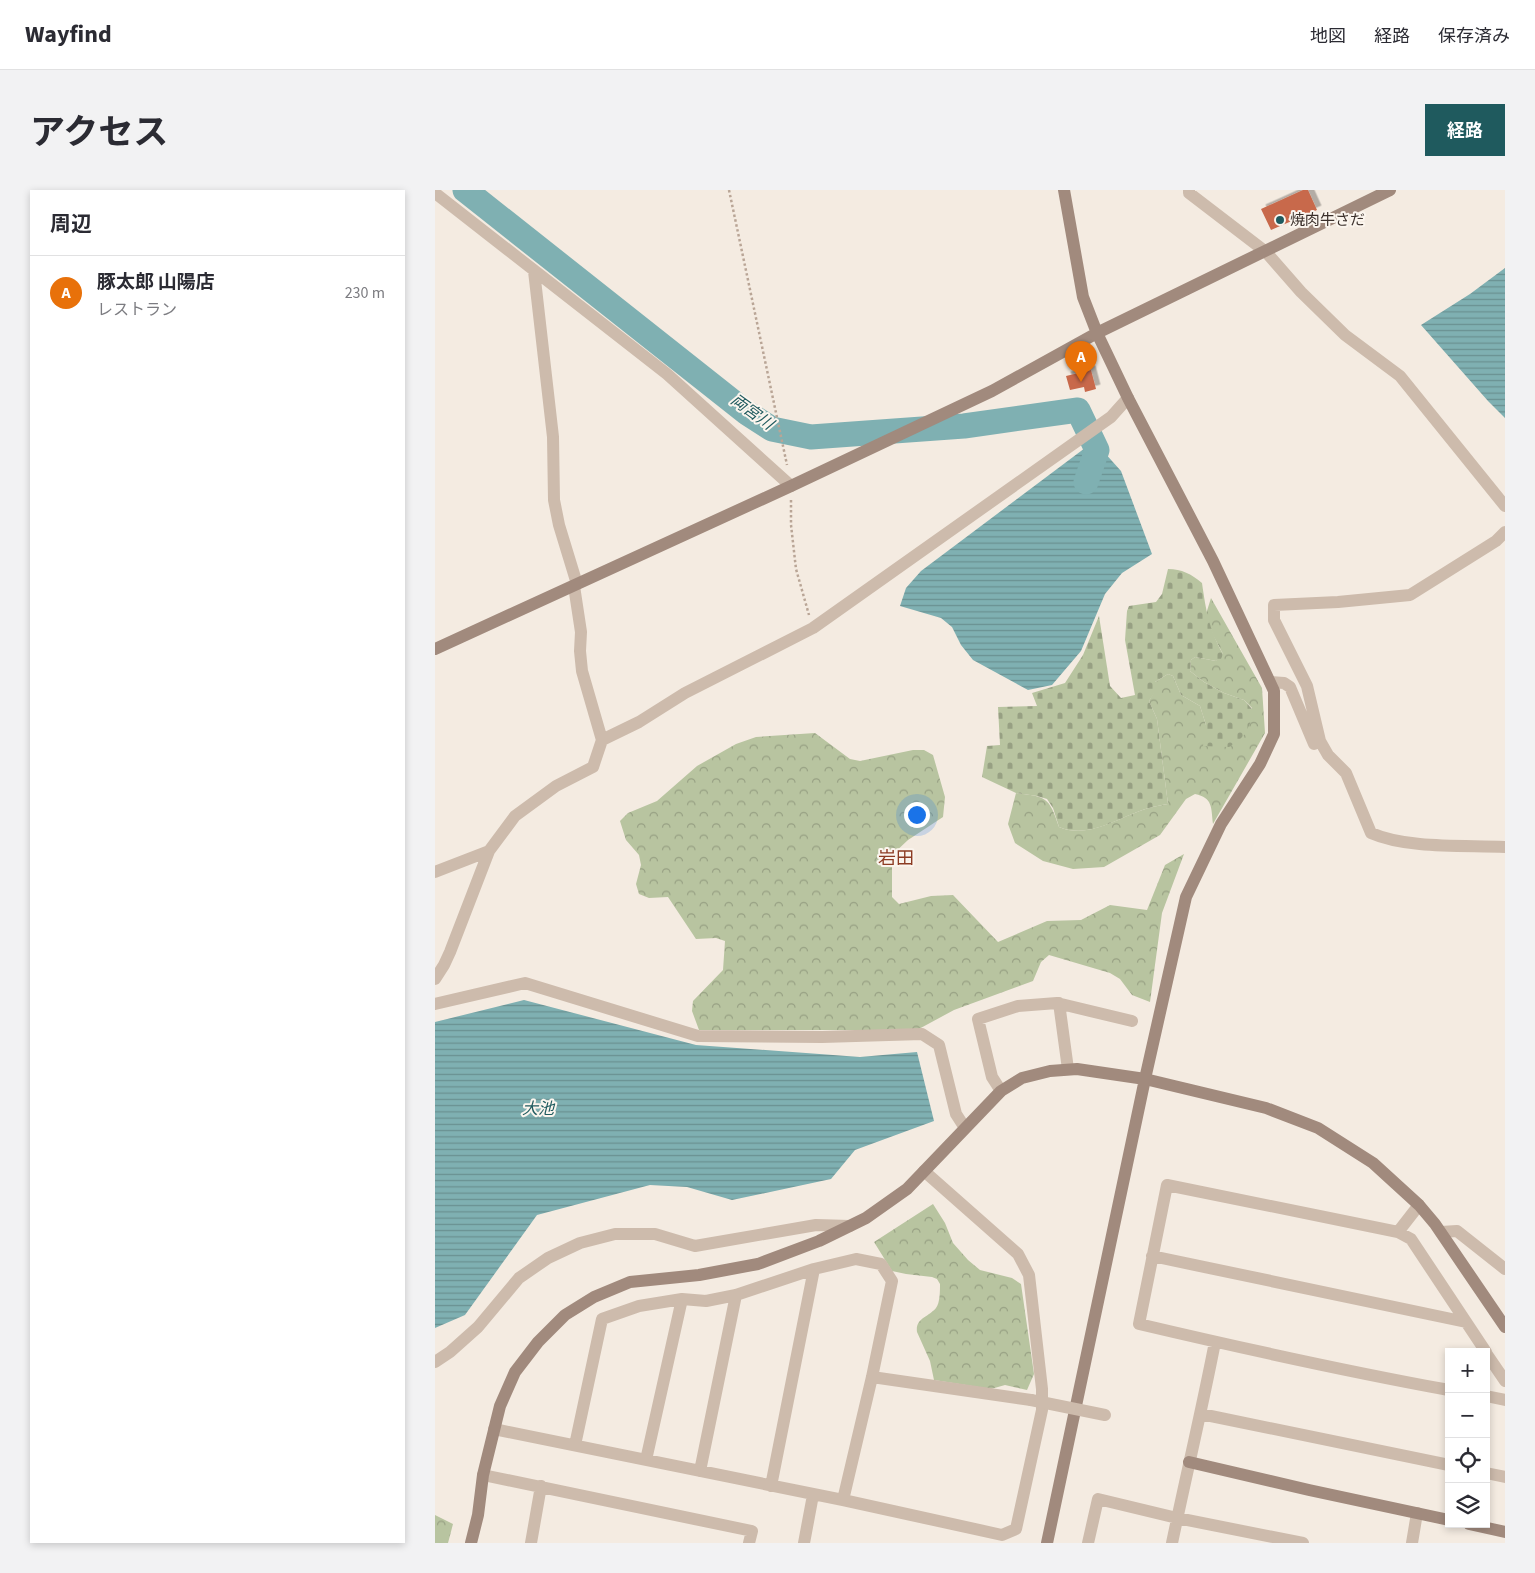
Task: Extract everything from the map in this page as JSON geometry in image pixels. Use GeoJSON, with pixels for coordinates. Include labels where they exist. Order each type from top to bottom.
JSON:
{"type":"FeatureCollection","features":[{"type":"Feature","properties":{"kind":"street"},"geometry":{"type":"LineString","coordinates":[[1047,1543],[1145,1079],[1186,897],[1221,824],[1260,764],[1274,734],[1274,691],[1213,561],[1128,398],[1097,333],[1083,297],[1064,190]]}},
{"type":"Feature","properties":{"kind":"street"},"geometry":{"type":"LineString","coordinates":[[1189,190],[1189,193],[1266,252],[1301,292],[1345,335],[1400,376],[1505,506]]}},
{"type":"Feature","properties":{"kind":"street"},"geometry":{"type":"LineString","coordinates":[[435,649],[791,486],[992,390],[1097,333],[1390,190]]}},
{"type":"Feature","properties":{"kind":"street"},"geometry":{"type":"LineString","coordinates":[[435,193],[667,374],[791,486]]}},
{"type":"Feature","properties":{"kind":"street"},"geometry":{"type":"LineString","coordinates":[[435,979],[450,952],[489,851],[515,816],[556,786],[593,767],[602,740],[582,671],[581,632],[576,585],[554,500],[553,437],[535,271]]}},
{"type":"Feature","properties":{"kind":"street"},"geometry":{"type":"LineString","coordinates":[[602,740],[639,722],[685,693],[813,628],[1111,417],[1128,398]]}},
{"type":"Feature","properties":{"kind":"street"},"geometry":{"type":"LineString","coordinates":[[1505,532],[1496,542],[1409,595],[1338,602],[1274,605],[1274,620],[1307,686],[1320,741],[1329,755],[1346,773],[1371,833],[1380,837],[1416,843],[1505,847]]}},
{"type":"Feature","properties":{"kind":"street"},"geometry":{"type":"LineString","coordinates":[[1270,682],[1284,683],[1291,687],[1314,744],[1323,747]]}},
{"type":"Feature","properties":{"kind":"street"},"geometry":{"type":"LineString","coordinates":[[435,872],[489,851]]}},
{"type":"Feature","properties":{"kind":"street"},"geometry":{"type":"LineString","coordinates":[[435,1004],[525,983],[698,1036],[822,1038],[922,1034],[939,1045],[956,1114],[965,1128]]}},
{"type":"Feature","properties":{"kind":"street"},"geometry":{"type":"LineString","coordinates":[[1059,1004],[1068,1069]]}},
{"type":"Feature","properties":{"kind":"street"},"geometry":{"type":"LineString","coordinates":[[1001,1090],[993,1077],[978,1019],[1018,1006],[1059,1004],[1131,1021]]}},
{"type":"Feature","properties":{"kind":"street"},"geometry":{"type":"LineString","coordinates":[[471,1543],[479,1515],[483,1475],[500,1406],[515,1372],[538,1342],[565,1315],[594,1297],[629,1282],[699,1275],[758,1264],[819,1241],[867,1218],[907,1189],[1001,1090],[1022,1078],[1050,1070],[1077,1069],[1145,1079],[1266,1108],[1318,1128],[1373,1163],[1419,1205],[1441,1232],[1505,1327]]}},
{"type":"Feature","properties":{"kind":"street"},"geometry":{"type":"LineString","coordinates":[[494,1429],[843,1500],[1002,1535],[1016,1529],[1041,1410],[1042,1389],[1029,1275],[1018,1254],[924,1171]]}},
{"type":"Feature","properties":{"kind":"street"},"geometry":{"type":"LineString","coordinates":[[1445,1389],[1379,1377],[1139,1324],[1167,1185],[1398,1232],[1411,1239],[1483,1348]]}},
{"type":"Feature","properties":{"kind":"street"},"geometry":{"type":"LineString","coordinates":[[1398,1232],[1419,1205]]}},
{"type":"Feature","properties":{"kind":"street"},"geometry":{"type":"LineString","coordinates":[[435,1362],[450,1352],[479,1327],[519,1278],[547,1258],[580,1243],[615,1234],[655,1234],[695,1246],[816,1225],[850,1226]]}},
{"type":"Feature","properties":{"kind":"street"},"geometry":{"type":"LineString","coordinates":[[1441,1232],[1457,1231],[1505,1269]]}},
{"type":"Feature","properties":{"kind":"street"},"geometry":{"type":"LineString","coordinates":[[1152,1256],[1466,1322]]}},
{"type":"Feature","properties":{"kind":"street"},"geometry":{"type":"LineString","coordinates":[[575,1445],[603,1319],[639,1306],[682,1300],[707,1301],[736,1295],[814,1269],[856,1259],[881,1264],[892,1281],[843,1500]]}},
{"type":"Feature","properties":{"kind":"street"},"geometry":{"type":"LineString","coordinates":[[771,1486],[814,1269]]}},
{"type":"Feature","properties":{"kind":"street"},"geometry":{"type":"LineString","coordinates":[[700,1471],[736,1295]]}},
{"type":"Feature","properties":{"kind":"street"},"geometry":{"type":"LineString","coordinates":[[645,1460],[682,1300]]}},
{"type":"Feature","properties":{"kind":"street"},"geometry":{"type":"LineString","coordinates":[[1171,1543],[1201,1414],[1215,1342]]}},
{"type":"Feature","properties":{"kind":"street"},"geometry":{"type":"LineString","coordinates":[[1490,1358],[1505,1381]]}},
{"type":"Feature","properties":{"kind":"street"},"geometry":{"type":"LineString","coordinates":[[872,1376],[1031,1400],[1105,1415]]}},
{"type":"Feature","properties":{"kind":"street"},"geometry":{"type":"LineString","coordinates":[[1490,1397],[1505,1400]]}},
{"type":"Feature","properties":{"kind":"street"},"geometry":{"type":"LineString","coordinates":[[1201,1414],[1445,1464]]}},
{"type":"Feature","properties":{"kind":"street"},"geometry":{"type":"LineString","coordinates":[[1189,1462],[1445,1519]]}},
{"type":"Feature","properties":{"kind":"street"},"geometry":{"type":"LineString","coordinates":[[1490,1474],[1505,1477]]}},
{"type":"Feature","properties":{"kind":"street"},"geometry":{"type":"LineString","coordinates":[[483,1475],[752,1531],[749,1543]]}},
{"type":"Feature","properties":{"kind":"street"},"geometry":{"type":"LineString","coordinates":[[531,1543],[541,1486]]}},
{"type":"Feature","properties":{"kind":"street"},"geometry":{"type":"LineString","coordinates":[[803,1543],[813,1495]]}},
{"type":"Feature","properties":{"kind":"street"},"geometry":{"type":"LineString","coordinates":[[1088,1543],[1098,1499],[1252,1538],[1303,1543]]}},
{"type":"Feature","properties":{"kind":"street"},"geometry":{"type":"LineString","coordinates":[[1411,1543],[1417,1513]]}},
{"type":"Feature","properties":{"kind":"street"},"geometry":{"type":"LineString","coordinates":[[1487,1528],[1505,1532]]}},
{"type":"Feature","properties":{"kind":"path"},"geometry":{"type":"LineString","coordinates":[[729,190],[791,486],[791,525],[796,569],[813,628]]}},
{"type":"Feature","properties":{"kind":"green space"},"geometry":{"type":"Polygon","coordinates":[[[1168,569],[1186,573],[1202,583],[1209,620],[1223,654],[1221,659],[1216,661],[1195,657],[1191,660],[1190,671],[1204,682],[1224,693],[1244,700],[1252,709],[1252,719],[1245,734],[1229,747],[1203,746],[1206,725],[1200,706],[1181,695],[1173,676],[1168,674],[1155,682],[1155,692],[1149,701],[1157,719],[1168,804],[1149,808],[1093,829],[1082,831],[1059,827],[1053,808],[1047,799],[1016,793],[982,777],[987,746],[1000,745],[998,707],[1037,706],[1032,693],[1065,683],[1083,655],[1099,616],[1110,686],[1121,698],[1135,695],[1125,640],[1127,611],[1129,606],[1156,602],[1162,594],[1168,569]]]}},
{"type":"Feature","properties":{"kind":"green space"},"geometry":{"type":"Polygon","coordinates":[[[1211,598],[1262,688],[1265,733],[1213,824],[1210,804],[1205,798],[1195,794],[1186,799],[1160,835],[1104,867],[1073,869],[1043,861],[1015,843],[1008,824],[1016,793],[1045,800],[1049,804],[1059,827],[1082,831],[1093,829],[1149,808],[1168,804],[1157,719],[1149,701],[1154,692],[1155,682],[1168,674],[1173,676],[1181,695],[1200,706],[1206,725],[1252,719],[1252,708],[1244,700],[1224,693],[1204,682],[1190,671],[1191,660],[1195,657],[1216,661],[1223,654],[1213,635],[1206,614],[1211,598]]]}},
{"type":"Feature","properties":{"kind":"green space"},"geometry":{"type":"Polygon","coordinates":[[[815,733],[850,759],[860,761],[913,750],[924,750],[933,755],[945,797],[943,817],[908,840],[892,855],[892,897],[899,904],[931,896],[953,895],[998,942],[1047,921],[1081,920],[1110,905],[1147,910],[1165,865],[1184,854],[1162,913],[1150,1002],[1132,995],[1120,979],[1110,973],[1049,955],[1041,962],[1033,981],[954,1010],[917,1030],[699,1030],[692,1011],[693,1001],[723,970],[725,941],[716,938],[696,939],[668,897],[649,898],[639,894],[636,884],[641,865],[639,855],[626,840],[620,821],[628,813],[657,801],[697,766],[736,744],[756,737],[815,733]]]}},
{"type":"Feature","properties":{"kind":"green space"},"geometry":{"type":"Polygon","coordinates":[[[933,1204],[945,1223],[953,1243],[968,1260],[980,1270],[1012,1278],[1021,1284],[1034,1374],[1027,1390],[1005,1385],[991,1389],[934,1380],[930,1361],[917,1332],[917,1327],[920,1321],[937,1306],[940,1284],[937,1279],[932,1277],[892,1271],[874,1242],[933,1204]]]}},
{"type":"Feature","properties":{"kind":"green space"},"geometry":{"type":"Polygon","coordinates":[[[435,1515],[453,1524],[448,1543],[435,1543],[435,1515]]]}},
{"type":"Feature","properties":{"kind":"water"},"geometry":{"type":"Polygon","coordinates":[[[1505,268],[1505,418],[1421,325],[1470,294],[1505,268]]]}},
{"type":"Feature","properties":{"kind":"water"},"geometry":{"type":"Polygon","coordinates":[[[1085,448],[1103,451],[1121,471],[1152,554],[1122,573],[1105,594],[1081,651],[1052,685],[1028,690],[973,660],[961,645],[952,627],[941,618],[900,606],[906,588],[921,571],[1085,448]]]}},
{"type":"Feature","properties":{"kind":"water","name":"大池"},"geometry":{"type":"Polygon","coordinates":[[[524,1000],[696,1045],[860,1057],[917,1052],[934,1121],[855,1150],[831,1179],[732,1200],[687,1187],[650,1185],[537,1215],[465,1315],[435,1328],[435,1022],[524,1000]]]}},
{"type":"Feature","properties":{"kind":"building","name":"焼肉牛さだ"},"geometry":{"type":"Polygon","coordinates":[[[1303,190],[1308,190],[1317,210],[1271,230],[1261,209],[1303,190]]]}},
{"type":"Feature","properties":{"kind":"building"},"geometry":{"type":"Polygon","coordinates":[[[1091,370],[1096,389],[1085,392],[1084,387],[1070,390],[1066,376],[1091,370]]]}},
{"type":"Feature","properties":{"kind":"waterway","name":"両宮川"},"geometry":{"type":"LineString","coordinates":[[465,190],[747,413],[772,429],[811,437],[964,426],[1078,410],[1097,450],[1086,482]]}},
{"type":"Feature","properties":{"kind":"place","name":"焼肉牛さだ"},"geometry":{"type":"Point","coordinates":[1280,220]}},
{"type":"Feature","properties":{"kind":"place","name":"豚太郎 山陽店"},"geometry":{"type":"Point","coordinates":[1081,382]}},
{"type":"Feature","properties":{"kind":"district","name":"岩田"},"geometry":{"type":"Point","coordinates":[896,858]}}]}
